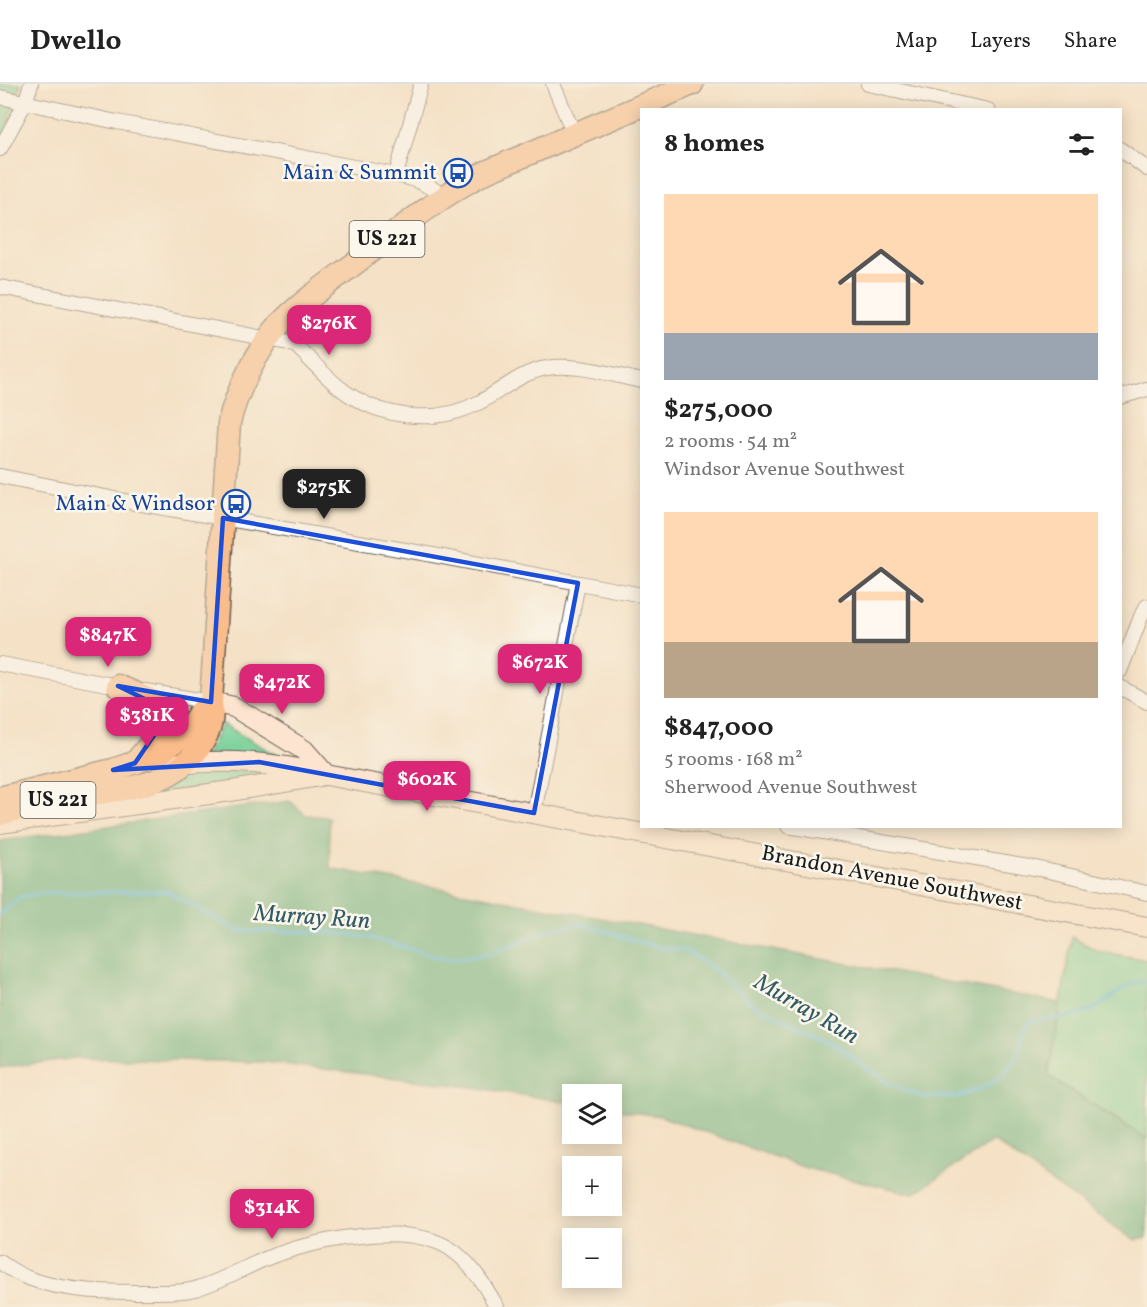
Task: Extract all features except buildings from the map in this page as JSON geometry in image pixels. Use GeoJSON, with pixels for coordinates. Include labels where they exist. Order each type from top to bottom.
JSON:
{"type":"FeatureCollection","features":[{"type":"Feature","properties":{"kind":"main road","name":"US 221"},"geometry":{"type":"LineString","coordinates":[[113,771],[159,754],[174,744],[211,702],[228,432],[232,409],[258,355],[269,339],[291,314],[443,196],[486,172],[692,84]]}},
{"type":"Feature","properties":{"kind":"main road"},"geometry":{"type":"LineString","coordinates":[[118,686],[153,701],[161,709],[163,722],[159,731],[135,763]]}},
{"type":"Feature","properties":{"kind":"main road","name":"Brandon Avenue Southwest"},"geometry":{"type":"LineString","coordinates":[[0,814],[75,796],[139,787],[171,774],[195,753],[211,727],[213,715],[211,702]]}},
{"type":"Feature","properties":{"kind":"main road"},"geometry":{"type":"LineString","coordinates":[[211,702],[230,720],[287,755],[326,775]]}},
{"type":"Feature","properties":{"kind":"main road","name":"Brandon Avenue Southwest"},"geometry":{"type":"LineString","coordinates":[[0,798],[113,771],[185,764],[259,762],[534,813],[640,829],[1147,927]]}},
{"type":"Feature","properties":{"kind":"main road","name":"Brandon Avenue Southwest"},"geometry":{"type":"LineString","coordinates":[[0,823],[231,791],[326,775]]}},
{"type":"Feature","properties":{"kind":"street"},"geometry":{"type":"LineString","coordinates":[[0,149],[25,103],[31,84]]}},
{"type":"Feature","properties":{"kind":"street"},"geometry":{"type":"LineString","coordinates":[[396,175],[421,84]]}},
{"type":"Feature","properties":{"kind":"street"},"geometry":{"type":"LineString","coordinates":[[553,84],[574,134]]}},
{"type":"Feature","properties":{"kind":"street"},"geometry":{"type":"LineString","coordinates":[[868,84],[982,108]]}},
{"type":"Feature","properties":{"kind":"street"},"geometry":{"type":"LineString","coordinates":[[0,97],[419,180],[443,196]]}},
{"type":"Feature","properties":{"kind":"street"},"geometry":{"type":"LineString","coordinates":[[1122,150],[1147,169]]}},
{"type":"Feature","properties":{"kind":"street"},"geometry":{"type":"LineString","coordinates":[[0,287],[288,343],[296,346],[339,387],[356,399],[372,407],[406,415],[440,415],[459,411],[481,402],[519,377],[548,368],[582,369],[640,381]]}},
{"type":"Feature","properties":{"kind":"street"},"geometry":{"type":"LineString","coordinates":[[1122,396],[1147,389]]}},
{"type":"Feature","properties":{"kind":"street"},"geometry":{"type":"LineString","coordinates":[[0,476],[130,502],[640,595]]}},
{"type":"Feature","properties":{"kind":"street"},"geometry":{"type":"LineString","coordinates":[[534,813],[578,583]]}},
{"type":"Feature","properties":{"kind":"street"},"geometry":{"type":"LineString","coordinates":[[1122,666],[1147,606]]}},
{"type":"Feature","properties":{"kind":"street"},"geometry":{"type":"LineString","coordinates":[[0,664],[211,702]]}},
{"type":"Feature","properties":{"kind":"street"},"geometry":{"type":"LineString","coordinates":[[1122,688],[1147,702]]}},
{"type":"Feature","properties":{"kind":"street","name":"Brandon Avenue Southwest"},"geometry":{"type":"LineString","coordinates":[[800,828],[1040,868],[1147,893]]}},
{"type":"Feature","properties":{"kind":"street"},"geometry":{"type":"LineString","coordinates":[[0,1262],[27,1278],[70,1289],[162,1292],[193,1289],[274,1256],[335,1239],[383,1235],[409,1236],[443,1244],[456,1252],[481,1280],[497,1307]]}},
{"type":"Feature","properties":{"kind":"highlighted area"},"geometry":{"type":"Polygon","coordinates":[[[223,518],[578,583],[534,813],[259,762],[113,770],[135,763],[163,722],[157,705],[118,686],[211,702],[223,518]]]}},
{"type":"Feature","properties":{"kind":"green space"},"geometry":{"type":"Polygon","coordinates":[[[0,84],[21,84],[0,146],[0,84]]]}},
{"type":"Feature","properties":{"kind":"green space"},"geometry":{"type":"Polygon","coordinates":[[[222,724],[278,756],[205,757],[222,724]]]}},
{"type":"Feature","properties":{"kind":"green space"},"geometry":{"type":"Polygon","coordinates":[[[190,772],[293,773],[143,798],[190,772]]]}},
{"type":"Feature","properties":{"kind":"green space"},"geometry":{"type":"Polygon","coordinates":[[[290,801],[306,815],[329,817],[330,868],[1061,1003],[1048,1076],[1147,1139],[1147,1238],[1134,1240],[993,1141],[913,1194],[806,1168],[660,1116],[622,1110],[622,1084],[562,1084],[562,1101],[472,1087],[264,1062],[75,1058],[0,1068],[0,841],[290,801]]]}},
{"type":"Feature","properties":{"kind":"green space"},"geometry":{"type":"Polygon","coordinates":[[[1072,937],[1097,951],[1147,960],[1147,1139],[1048,1076],[1072,937]]]}},
{"type":"Feature","properties":{"kind":"waterway","name":"Murray Run"},"geometry":{"type":"LineString","coordinates":[[0,914],[20,897],[45,893],[167,891],[238,931],[326,932],[368,937],[447,959],[489,954],[551,929],[582,924],[657,947],[686,951],[714,969],[753,1005],[831,1042],[887,1082],[923,1097],[957,1097],[980,1089],[1002,1076],[1019,1053],[1025,1027],[1032,1020],[1082,1014],[1103,1003],[1126,986],[1147,981]]}},
{"type":"Feature","properties":{"kind":"place","name":"Main & Summit"},"geometry":{"type":"Point","coordinates":[458,173]}},
{"type":"Feature","properties":{"kind":"place","name":"Main & Windsor"},"geometry":{"type":"Point","coordinates":[236,504]}}]}
